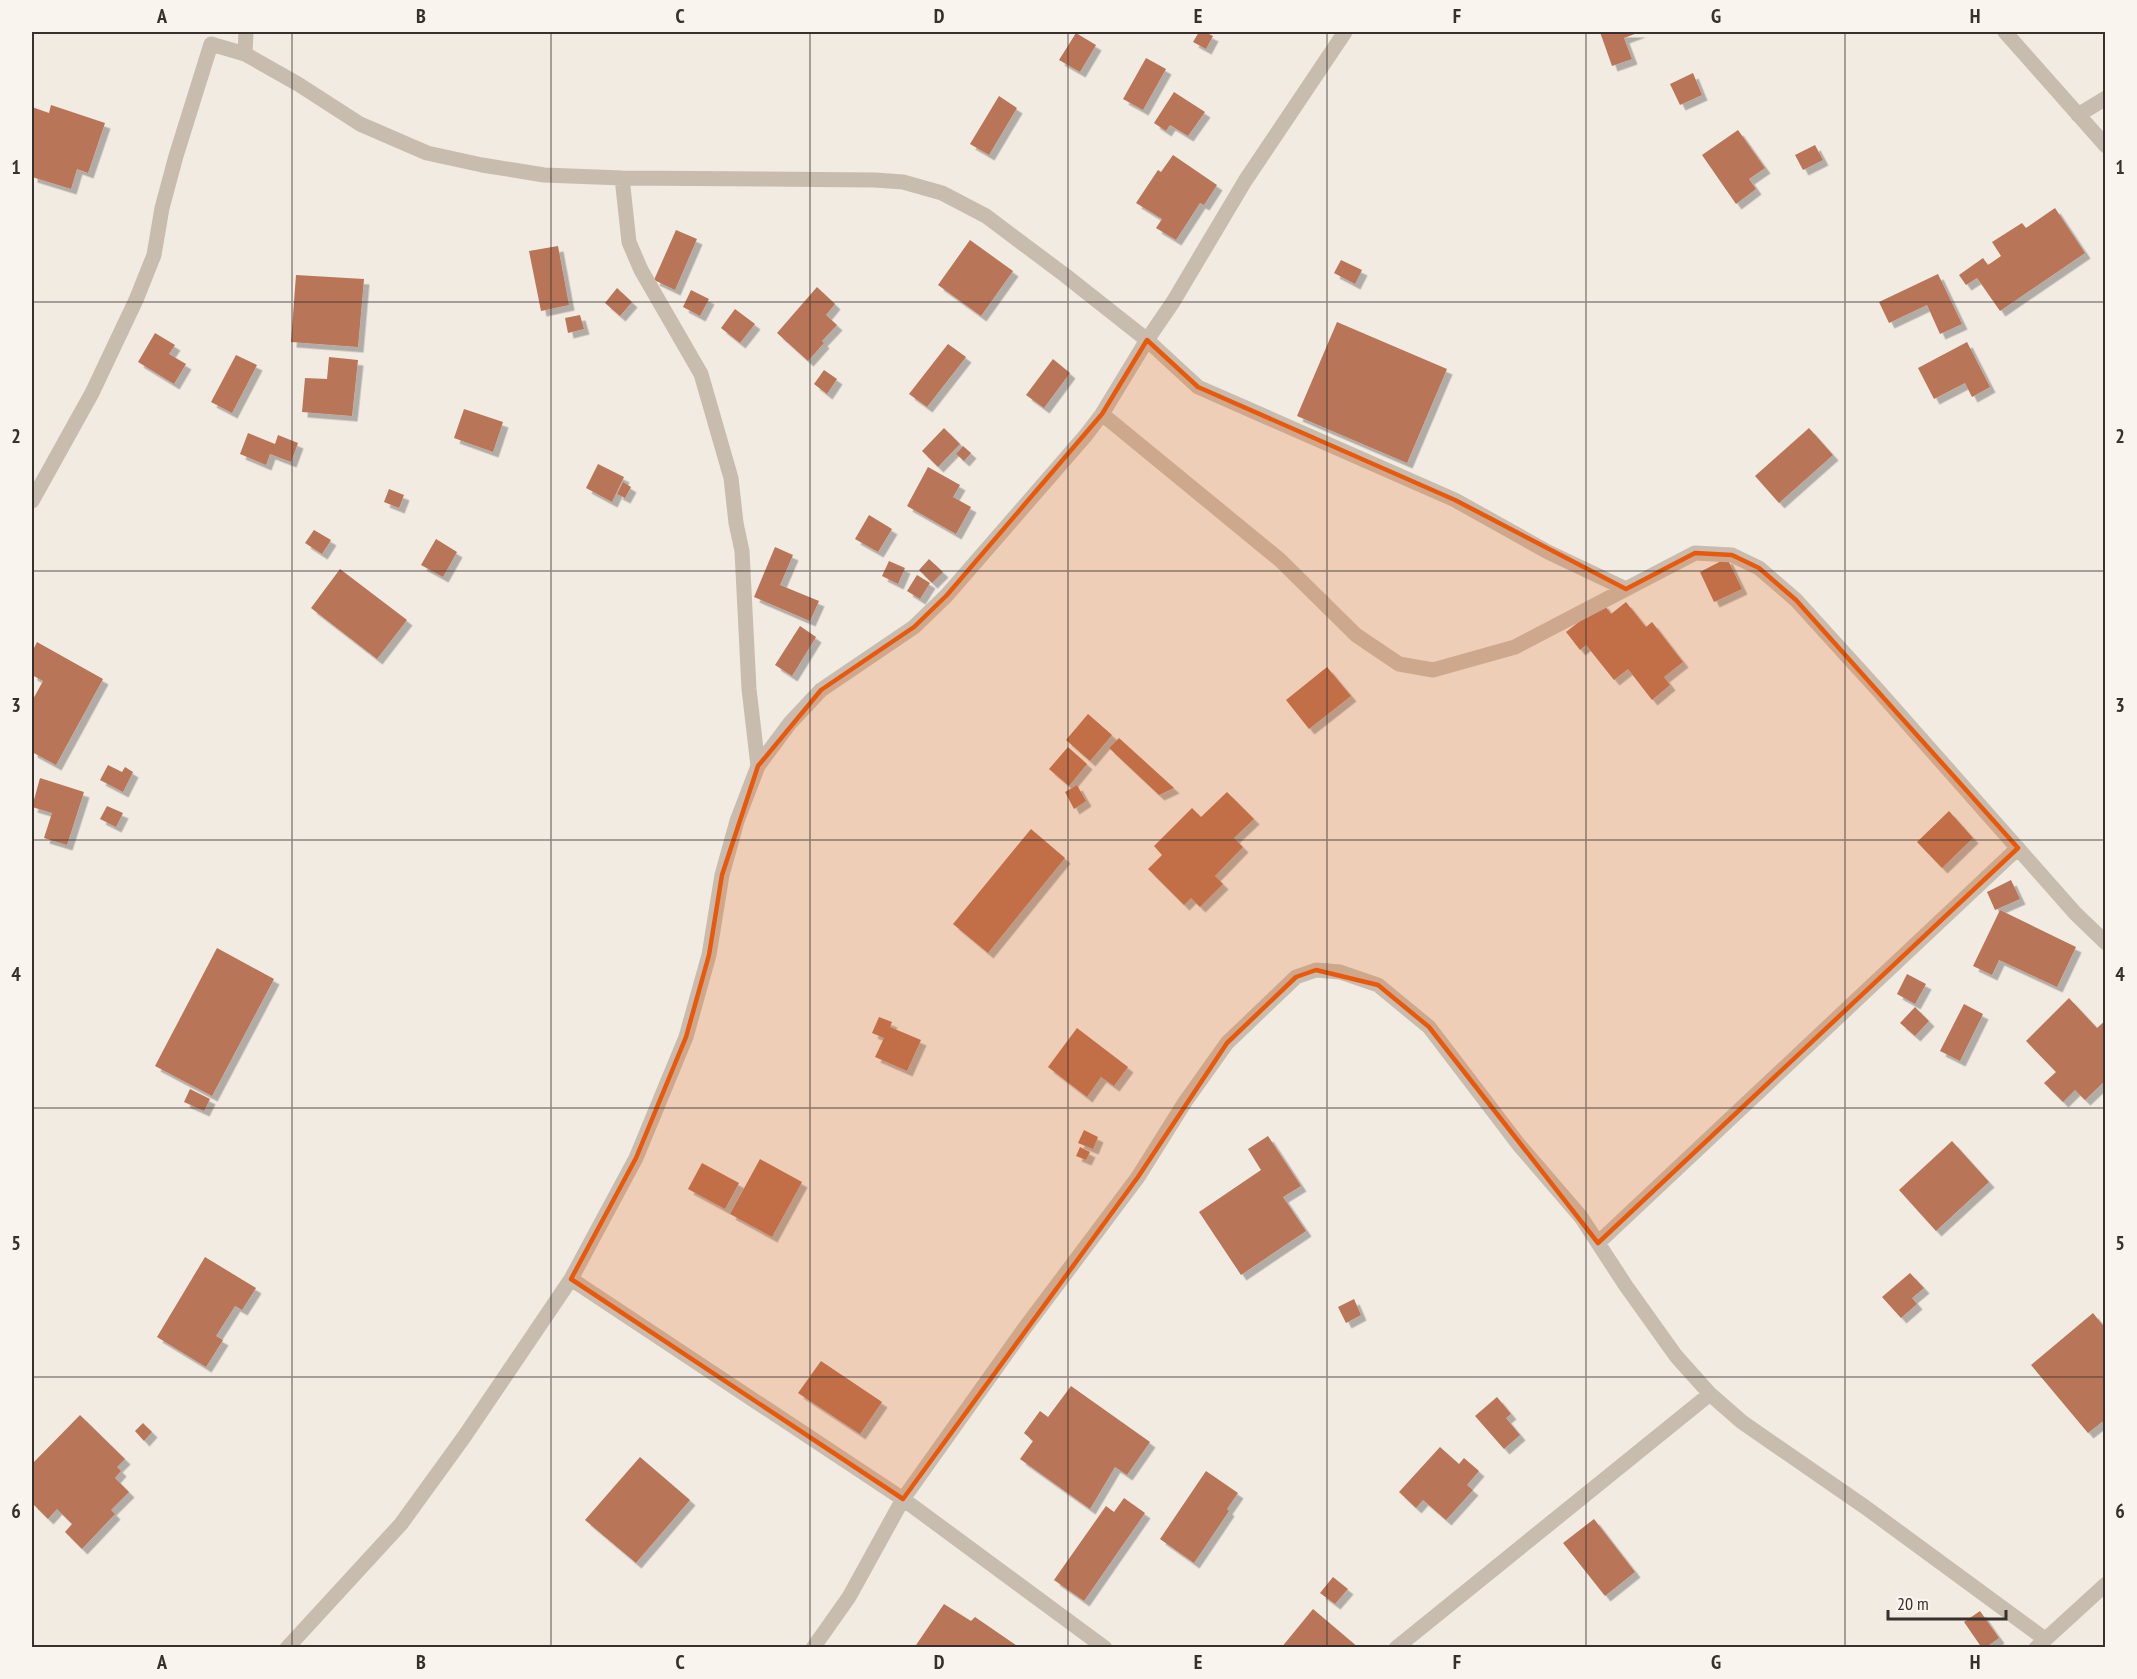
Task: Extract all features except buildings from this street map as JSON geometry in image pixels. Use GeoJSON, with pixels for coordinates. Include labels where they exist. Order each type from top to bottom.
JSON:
{"type":"FeatureCollection","features":[{"type":"Feature","properties":{"kind":"street"},"geometry":{"type":"LineString","coordinates":[[245,54],[246,32]]}},
{"type":"Feature","properties":{"kind":"street"},"geometry":{"type":"LineString","coordinates":[[286,1647],[401,1524],[464,1437],[571,1279],[636,1158],[686,1037],[709,955],[722,875],[737,821],[758,766],[790,723],[821,690],[914,627],[947,595],[1102,414],[1173,302],[1245,181],[1345,32]]}},
{"type":"Feature","properties":{"kind":"street"},"geometry":{"type":"LineString","coordinates":[[2005,32],[2106,146]]}},
{"type":"Feature","properties":{"kind":"street"},"geometry":{"type":"LineString","coordinates":[[32,501],[92,393],[136,300],[154,255],[162,207],[211,44],[245,54],[298,84],[360,124],[427,153],[482,165],[544,175],[622,178],[875,180],[903,182],[942,193],[986,216],[1066,276],[1147,340],[1198,387],[1455,500],[1548,552],[1626,589]]}},
{"type":"Feature","properties":{"kind":"street"},"geometry":{"type":"LineString","coordinates":[[2078,115],[2106,98]]}},
{"type":"Feature","properties":{"kind":"street"},"geometry":{"type":"LineString","coordinates":[[622,178],[629,242],[641,270],[701,374],[731,478],[742,551],[749,689],[758,766]]}},
{"type":"Feature","properties":{"kind":"street"},"geometry":{"type":"LineString","coordinates":[[1102,414],[1280,561],[1356,634],[1399,664],[1433,670],[1515,647],[1695,553],[1732,555],[1759,568],[1796,600],[2075,913],[2106,943]]}},
{"type":"Feature","properties":{"kind":"street"},"geometry":{"type":"LineString","coordinates":[[1598,1243],[2018,848]]}},
{"type":"Feature","properties":{"kind":"street"},"geometry":{"type":"LineString","coordinates":[[813,1647],[849,1597],[903,1499],[1024,1329],[1138,1177],[1185,1102],[1227,1043],[1296,977],[1316,970],[1340,972],[1378,985],[1429,1027],[1518,1145],[1581,1217],[1676,1356],[1710,1394],[1742,1422],[1865,1507],[2041,1643],[2106,1584]]}},
{"type":"Feature","properties":{"kind":"street"},"geometry":{"type":"LineString","coordinates":[[571,1279],[903,1499],[1106,1647]]}},
{"type":"Feature","properties":{"kind":"street"},"geometry":{"type":"LineString","coordinates":[[1396,1647],[1710,1394]]}},
{"type":"Feature","properties":{"kind":"highlighted area"},"geometry":{"type":"Polygon","coordinates":[[[1147,340],[1198,387],[1455,500],[1626,589],[1695,553],[1732,555],[1759,568],[1796,600],[2018,848],[1598,1243],[1429,1027],[1378,985],[1316,970],[1296,977],[1227,1043],[1138,1177],[903,1499],[571,1279],[636,1158],[686,1037],[709,955],[722,875],[758,766],[821,690],[914,627],[947,595],[1102,414],[1147,340]]]}}]}
